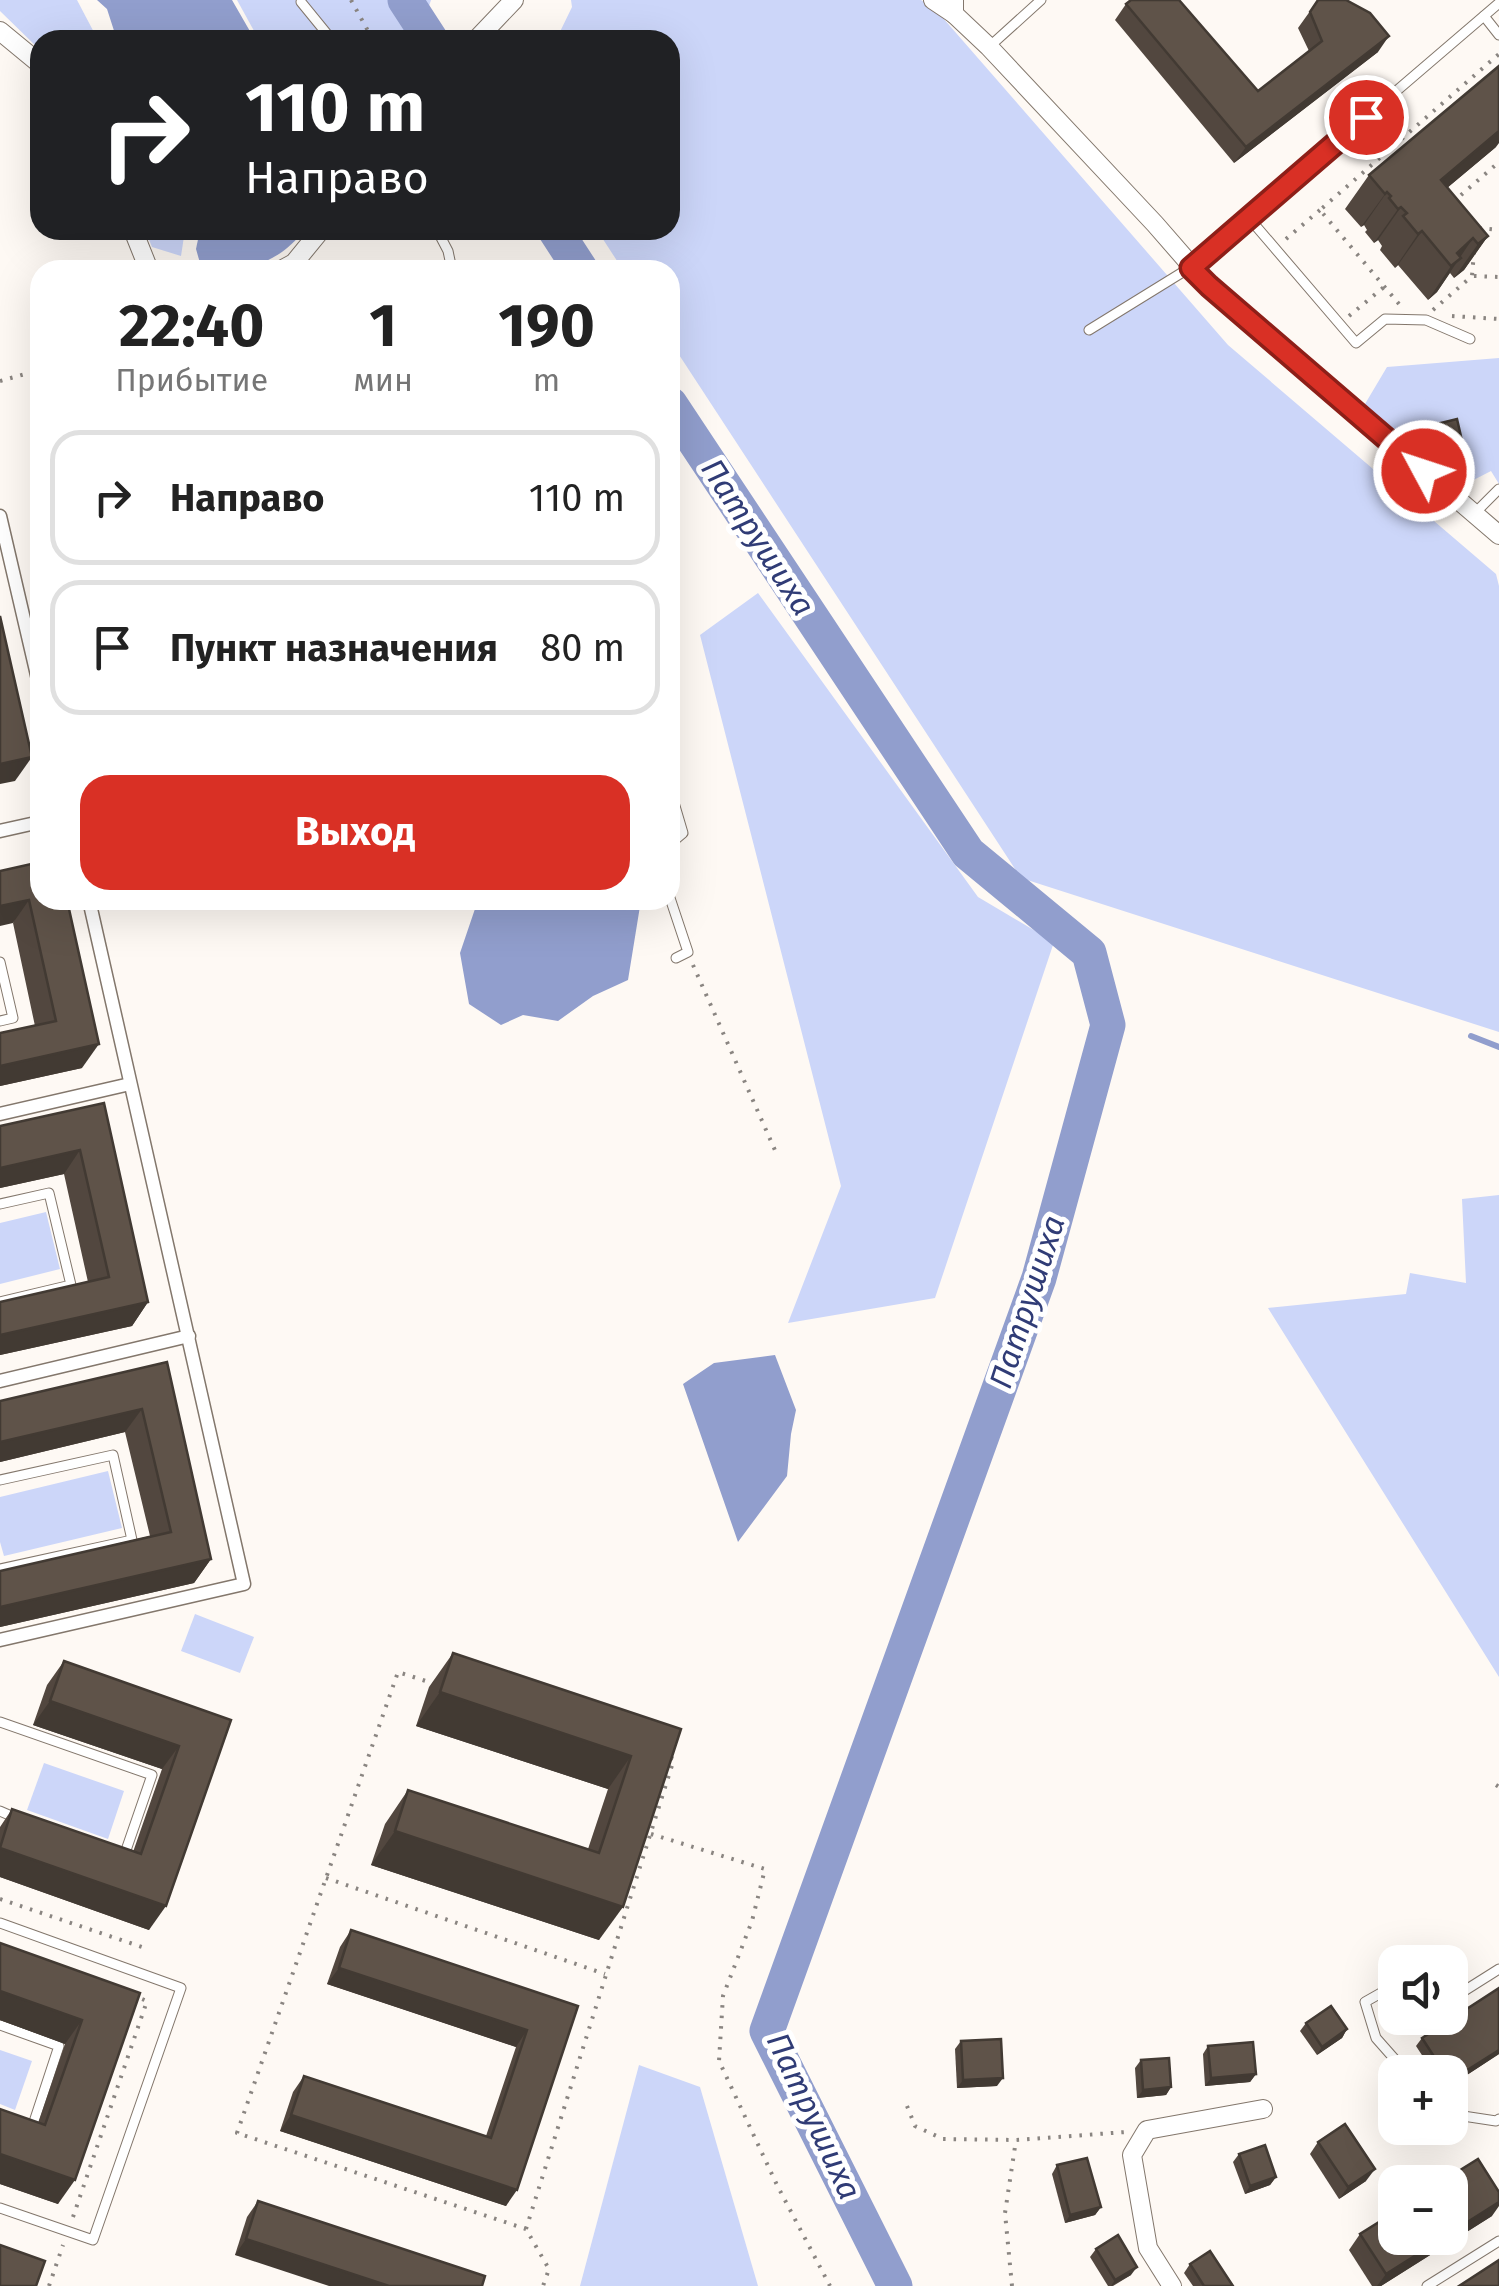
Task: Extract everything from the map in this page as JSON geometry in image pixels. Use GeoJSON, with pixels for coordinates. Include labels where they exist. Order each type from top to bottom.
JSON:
{"type":"FeatureCollection","features":[{"type":"Feature","properties":{"kind":"street"},"geometry":{"type":"LineString","coordinates":[[486,30],[514,0]]}},
{"type":"Feature","properties":{"kind":"street"},"geometry":{"type":"LineString","coordinates":[[933,0],[954,7],[1209,286],[1499,535]]}},
{"type":"Feature","properties":{"kind":"street"},"geometry":{"type":"LineString","coordinates":[[0,31],[30,56]]}},
{"type":"Feature","properties":{"kind":"street"},"geometry":{"type":"LineString","coordinates":[[297,260],[314,240]]}},
{"type":"Feature","properties":{"kind":"street"},"geometry":{"type":"LineString","coordinates":[[0,516],[4,551],[30,650]]}},
{"type":"Feature","properties":{"kind":"street"},"geometry":{"type":"LineString","coordinates":[[0,831],[30,824]]}},
{"type":"Feature","properties":{"kind":"street"},"geometry":{"type":"LineString","coordinates":[[0,1640],[244,1584],[91,910]]}},
{"type":"Feature","properties":{"kind":"street"},"geometry":{"type":"LineString","coordinates":[[0,1114],[130,1084]]}},
{"type":"Feature","properties":{"kind":"street"},"geometry":{"type":"LineString","coordinates":[[0,1381],[188,1336]]}},
{"type":"Feature","properties":{"kind":"street"},"geometry":{"type":"LineString","coordinates":[[1172,2286],[1148,2248],[1132,2155],[1148,2130],[1263,2110]]}},
{"type":"Feature","properties":{"kind":"lane"},"geometry":{"type":"LineString","coordinates":[[989,47],[1041,0]]}},
{"type":"Feature","properties":{"kind":"lane"},"geometry":{"type":"LineString","coordinates":[[301,2],[324,30]]}},
{"type":"Feature","properties":{"kind":"lane"},"geometry":{"type":"LineString","coordinates":[[1089,330],[1191,268],[1499,4]]}},
{"type":"Feature","properties":{"kind":"lane"},"geometry":{"type":"LineString","coordinates":[[1484,16],[1499,35]]}},
{"type":"Feature","properties":{"kind":"lane"},"geometry":{"type":"LineString","coordinates":[[1249,218],[1356,343],[1386,319],[1426,320],[1470,339]]}},
{"type":"Feature","properties":{"kind":"lane"},"geometry":{"type":"LineString","coordinates":[[1475,514],[1499,489]]}},
{"type":"Feature","properties":{"kind":"lane"},"geometry":{"type":"LineString","coordinates":[[674,910],[688,952],[676,958]]}},
{"type":"Feature","properties":{"kind":"lane"},"geometry":{"type":"LineString","coordinates":[[0,962],[13,1018],[0,1021]]}},
{"type":"Feature","properties":{"kind":"lane"},"geometry":{"type":"LineString","coordinates":[[0,1204],[48,1192],[71,1285],[0,1302]]}},
{"type":"Feature","properties":{"kind":"lane"},"geometry":{"type":"LineString","coordinates":[[0,1480],[113,1455],[132,1540],[0,1570]]}},
{"type":"Feature","properties":{"kind":"lane"},"geometry":{"type":"LineString","coordinates":[[0,1722],[152,1774],[124,1856],[107,1850]]}},
{"type":"Feature","properties":{"kind":"lane"},"geometry":{"type":"LineString","coordinates":[[0,1811],[20,1820]]}},
{"type":"Feature","properties":{"kind":"lane"},"geometry":{"type":"LineString","coordinates":[[0,1924],[182,1988],[93,2240],[0,2208]]}},
{"type":"Feature","properties":{"kind":"lane"},"geometry":{"type":"LineString","coordinates":[[1468,1988],[1499,1969]]}},
{"type":"Feature","properties":{"kind":"lane"},"geometry":{"type":"LineString","coordinates":[[1378,1995],[1365,2002],[1376,2038],[1391,2055]]}},
{"type":"Feature","properties":{"kind":"lane"},"geometry":{"type":"LineString","coordinates":[[0,2026],[59,2046],[27,2143]]}},
{"type":"Feature","properties":{"kind":"lane"},"geometry":{"type":"LineString","coordinates":[[1468,2117],[1498,2122]]}},
{"type":"Feature","properties":{"kind":"lane"},"geometry":{"type":"LineString","coordinates":[[1427,2286],[1499,2242]]}},
{"type":"Feature","properties":{"kind":"path"},"geometry":{"type":"LineString","coordinates":[[351,0],[368,30]]}},
{"type":"Feature","properties":{"kind":"path"},"geometry":{"type":"LineString","coordinates":[[1275,248],[1499,54]]}},
{"type":"Feature","properties":{"kind":"path"},"geometry":{"type":"LineString","coordinates":[[1445,209],[1499,162]]}},
{"type":"Feature","properties":{"kind":"path"},"geometry":{"type":"LineString","coordinates":[[1320,210],[1405,312]]}},
{"type":"Feature","properties":{"kind":"path"},"geometry":{"type":"LineString","coordinates":[[1472,228],[1499,230]]}},
{"type":"Feature","properties":{"kind":"path"},"geometry":{"type":"LineString","coordinates":[[1472,276],[1474,247]]}},
{"type":"Feature","properties":{"kind":"path"},"geometry":{"type":"LineString","coordinates":[[1499,277],[1472,276],[1428,314],[1499,319]]}},
{"type":"Feature","properties":{"kind":"path"},"geometry":{"type":"LineString","coordinates":[[1340,324],[1384,287]]}},
{"type":"Feature","properties":{"kind":"path"},"geometry":{"type":"LineString","coordinates":[[0,381],[30,373]]}},
{"type":"Feature","properties":{"kind":"path"},"geometry":{"type":"LineString","coordinates":[[688,952],[778,1157]]}},
{"type":"Feature","properties":{"kind":"path"},"geometry":{"type":"LineString","coordinates":[[434,1684],[398,1672],[238,2133],[526,2229],[548,2269],[544,2286]]}},
{"type":"Feature","properties":{"kind":"path"},"geometry":{"type":"LineString","coordinates":[[526,2229],[674,1758],[656,1753]]}},
{"type":"Feature","properties":{"kind":"path"},"geometry":{"type":"LineString","coordinates":[[652,1834],[765,1869],[752,1922],[723,1996],[719,2061],[776,2185],[830,2286]]}},
{"type":"Feature","properties":{"kind":"path"},"geometry":{"type":"LineString","coordinates":[[326,1878],[606,1975]]}},
{"type":"Feature","properties":{"kind":"path"},"geometry":{"type":"LineString","coordinates":[[0,1899],[142,1946]]}},
{"type":"Feature","properties":{"kind":"path"},"geometry":{"type":"LineString","coordinates":[[50,2286],[148,2001],[129,1994]]}},
{"type":"Feature","properties":{"kind":"path"},"geometry":{"type":"LineString","coordinates":[[907,2106],[916,2126],[943,2139],[1016,2140],[1148,2130]]}},
{"type":"Feature","properties":{"kind":"path"},"geometry":{"type":"LineString","coordinates":[[1012,2286],[1005,2213],[1016,2140]]}},
{"type":"Feature","properties":{"kind":"shaded area"},"geometry":{"type":"Polygon","coordinates":[[[0,0],[77,0],[93,30],[30,30],[30,40],[0,11],[0,0]]]}},
{"type":"Feature","properties":{"kind":"shaded area"},"geometry":{"type":"Polygon","coordinates":[[[97,0],[232,0],[249,30],[114,30],[107,9],[97,0]]]}},
{"type":"Feature","properties":{"kind":"shaded area"},"geometry":{"type":"Polygon","coordinates":[[[237,0],[431,0],[421,30],[254,30],[237,0]]]}},
{"type":"Feature","properties":{"kind":"shaded area"},"geometry":{"type":"Polygon","coordinates":[[[571,0],[921,0],[936,10],[1228,345],[1496,574],[1499,1032],[1021,878],[680,356],[680,260],[616,260],[604,240],[680,240],[680,30],[561,30],[572,7],[571,0]]]}},
{"type":"Feature","properties":{"kind":"shaded area"},"geometry":{"type":"Polygon","coordinates":[[[149,240],[183,240],[181,256],[152,247],[149,240]]]}},
{"type":"Feature","properties":{"kind":"shaded area"},"geometry":{"type":"Polygon","coordinates":[[[198,240],[296,240],[268,260],[199,260],[198,240]]]}},
{"type":"Feature","properties":{"kind":"shaded area"},"geometry":{"type":"Polygon","coordinates":[[[1499,358],[1499,484],[1491,471],[1458,488],[1365,404],[1387,367],[1499,358]]]}},
{"type":"Feature","properties":{"kind":"shaded area"},"geometry":{"type":"Polygon","coordinates":[[[758,593],[978,897],[1054,942],[935,1298],[788,1323],[841,1186],[700,635],[758,593]]]}},
{"type":"Feature","properties":{"kind":"shaded area"},"geometry":{"type":"Polygon","coordinates":[[[475,910],[639,910],[628,980],[593,996],[558,1021],[523,1015],[501,1025],[469,1004],[460,953],[475,910]]]}},
{"type":"Feature","properties":{"kind":"shaded area"},"geometry":{"type":"Polygon","coordinates":[[[1499,1195],[1499,1677],[1268,1308],[1406,1294],[1410,1273],[1466,1283],[1462,1199],[1499,1195]]]}},
{"type":"Feature","properties":{"kind":"shaded area"},"geometry":{"type":"Polygon","coordinates":[[[46,1212],[60,1269],[0,1284],[0,1223],[46,1212]]]}},
{"type":"Feature","properties":{"kind":"shaded area"},"geometry":{"type":"Polygon","coordinates":[[[775,1355],[796,1410],[787,1476],[738,1542],[683,1384],[714,1363],[775,1355]]]}},
{"type":"Feature","properties":{"kind":"shaded area"},"geometry":{"type":"Polygon","coordinates":[[[108,1471],[122,1528],[4,1556],[0,1542],[0,1497],[108,1471]]]}},
{"type":"Feature","properties":{"kind":"shaded area"},"geometry":{"type":"Polygon","coordinates":[[[195,1614],[254,1637],[240,1673],[181,1651],[195,1614]]]}},
{"type":"Feature","properties":{"kind":"shaded area"},"geometry":{"type":"Polygon","coordinates":[[[44,1763],[124,1791],[108,1839],[27,1810],[44,1763]]]}},
{"type":"Feature","properties":{"kind":"shaded area"},"geometry":{"type":"Polygon","coordinates":[[[0,2050],[32,2061],[15,2110],[0,2104],[0,2050]]]}},
{"type":"Feature","properties":{"kind":"shaded area"},"geometry":{"type":"Polygon","coordinates":[[[639,2065],[700,2087],[758,2286],[580,2286],[639,2065]]]}},
{"type":"Feature","properties":{"kind":"building"},"geometry":{"type":"Polygon","coordinates":[[[1131,0],[1179,0],[1258,91],[1322,41],[1310,12],[1318,0],[1346,0],[1370,13],[1389,36],[1246,147],[1126,4],[1131,0]]]}},
{"type":"Feature","properties":{"kind":"building"},"geometry":{"type":"Polygon","coordinates":[[[1499,66],[1499,131],[1441,180],[1488,236],[1478,244],[1473,238],[1457,253],[1461,258],[1451,266],[1422,231],[1418,234],[1403,216],[1407,213],[1401,207],[1398,209],[1391,196],[1369,175],[1499,66]]]}},
{"type":"Feature","properties":{"kind":"building"},"geometry":{"type":"Polygon","coordinates":[[[1457,419],[1463,445],[1439,451],[1433,425],[1457,419]]]}},
{"type":"Feature","properties":{"kind":"building"},"geometry":{"type":"Polygon","coordinates":[[[0,616],[30,757],[0,764],[0,616]]]}},
{"type":"Feature","properties":{"kind":"building"},"geometry":{"type":"Polygon","coordinates":[[[30,864],[30,904],[29,900],[0,906],[0,871],[30,864]]]}},
{"type":"Feature","properties":{"kind":"building"},"geometry":{"type":"Polygon","coordinates":[[[31,910],[69,910],[99,1044],[0,1066],[0,1033],[56,1021],[31,910]]]}},
{"type":"Feature","properties":{"kind":"building"},"geometry":{"type":"Polygon","coordinates":[[[104,1103],[148,1302],[0,1335],[0,1302],[109,1277],[80,1150],[0,1168],[0,1126],[104,1103]]]}},
{"type":"Feature","properties":{"kind":"building"},"geometry":{"type":"Polygon","coordinates":[[[167,1362],[211,1559],[0,1607],[0,1571],[171,1532],[142,1409],[0,1442],[0,1401],[167,1362]]]}},
{"type":"Feature","properties":{"kind":"building"},"geometry":{"type":"Polygon","coordinates":[[[453,1653],[681,1729],[623,1907],[395,1831],[408,1790],[599,1853],[631,1756],[440,1692],[453,1653]]]}},
{"type":"Feature","properties":{"kind":"building"},"geometry":{"type":"Polygon","coordinates":[[[64,1661],[231,1720],[166,1906],[0,1848],[12,1809],[141,1854],[179,1746],[50,1701],[64,1661]]]}},
{"type":"Feature","properties":{"kind":"building"},"geometry":{"type":"Polygon","coordinates":[[[351,1930],[578,2006],[517,2190],[291,2115],[304,2076],[491,2138],[527,2030],[339,1968],[351,1930]]]}},
{"type":"Feature","properties":{"kind":"building"},"geometry":{"type":"Polygon","coordinates":[[[0,1943],[140,1993],[75,2180],[0,2154],[0,2109],[45,2125],[82,2020],[0,1991],[0,1943]]]}},
{"type":"Feature","properties":{"kind":"building"},"geometry":{"type":"Polygon","coordinates":[[[1499,1988],[1499,2050],[1468,2070],[1468,2055],[1433,2055],[1422,2038],[1468,2035],[1468,2008],[1499,1988]]]}},
{"type":"Feature","properties":{"kind":"building"},"geometry":{"type":"Polygon","coordinates":[[[1331,2006],[1347,2029],[1322,2047],[1306,2023],[1331,2006]]]}},
{"type":"Feature","properties":{"kind":"building"},"geometry":{"type":"Polygon","coordinates":[[[1001,2039],[1003,2078],[963,2080],[961,2041],[1001,2039]]]}},
{"type":"Feature","properties":{"kind":"building"},"geometry":{"type":"Polygon","coordinates":[[[1253,2042],[1256,2074],[1211,2078],[1208,2046],[1253,2042]]]}},
{"type":"Feature","properties":{"kind":"building"},"geometry":{"type":"Polygon","coordinates":[[[1169,2058],[1171,2087],[1143,2090],[1141,2060],[1169,2058]]]}},
{"type":"Feature","properties":{"kind":"building"},"geometry":{"type":"Polygon","coordinates":[[[1345,2124],[1375,2169],[1348,2187],[1318,2142],[1345,2124]]]}},
{"type":"Feature","properties":{"kind":"building"},"geometry":{"type":"Polygon","coordinates":[[[1265,2145],[1276,2177],[1250,2186],[1239,2154],[1265,2145]]]}},
{"type":"Feature","properties":{"kind":"building"},"geometry":{"type":"Polygon","coordinates":[[[1087,2158],[1101,2207],[1070,2215],[1057,2165],[1087,2158]]]}},
{"type":"Feature","properties":{"kind":"building"},"geometry":{"type":"Polygon","coordinates":[[[1478,2159],[1499,2192],[1499,2202],[1468,2222],[1468,2165],[1478,2159]]]}},
{"type":"Feature","properties":{"kind":"building"},"geometry":{"type":"Polygon","coordinates":[[[258,2201],[485,2276],[482,2286],[389,2286],[246,2239],[258,2201]]]}},
{"type":"Feature","properties":{"kind":"building"},"geometry":{"type":"Polygon","coordinates":[[[1378,2223],[1378,2255],[1416,2255],[1386,2274],[1360,2234],[1378,2223]]]}},
{"type":"Feature","properties":{"kind":"building"},"geometry":{"type":"Polygon","coordinates":[[[1118,2235],[1137,2267],[1115,2280],[1096,2249],[1118,2235]]]}},
{"type":"Feature","properties":{"kind":"building"},"geometry":{"type":"Polygon","coordinates":[[[0,2245],[45,2261],[36,2286],[0,2286],[0,2245]]]}},
{"type":"Feature","properties":{"kind":"building"},"geometry":{"type":"Polygon","coordinates":[[[1210,2251],[1233,2286],[1204,2286],[1190,2264],[1210,2251]]]}},
{"type":"Feature","properties":{"kind":"building"},"geometry":{"type":"Polygon","coordinates":[[[1499,2260],[1499,2286],[1459,2286],[1499,2260]]]}},
{"type":"Feature","properties":{"kind":"waterway","name":"Патрушиха"},"geometry":{"type":"LineString","coordinates":[[405,0],[424,30]]}},
{"type":"Feature","properties":{"kind":"waterway","name":"Патрушиха"},"geometry":{"type":"LineString","coordinates":[[562,240],[574,260]]}},
{"type":"Feature","properties":{"kind":"waterway","name":"Патрушиха"},"geometry":{"type":"LineString","coordinates":[[680,419],[968,853],[1089,953],[1108,1025],[1039,1278],[767,2031],[895,2286]]}},
{"type":"Feature","properties":{"kind":"waterway"},"geometry":{"type":"LineString","coordinates":[[1471,1036],[1499,1047]]}},
{"type":"Feature","properties":{"kind":"route"},"geometry":{"type":"LineString","coordinates":[[1366,117],[1191,268],[1424,471]]}}]}
